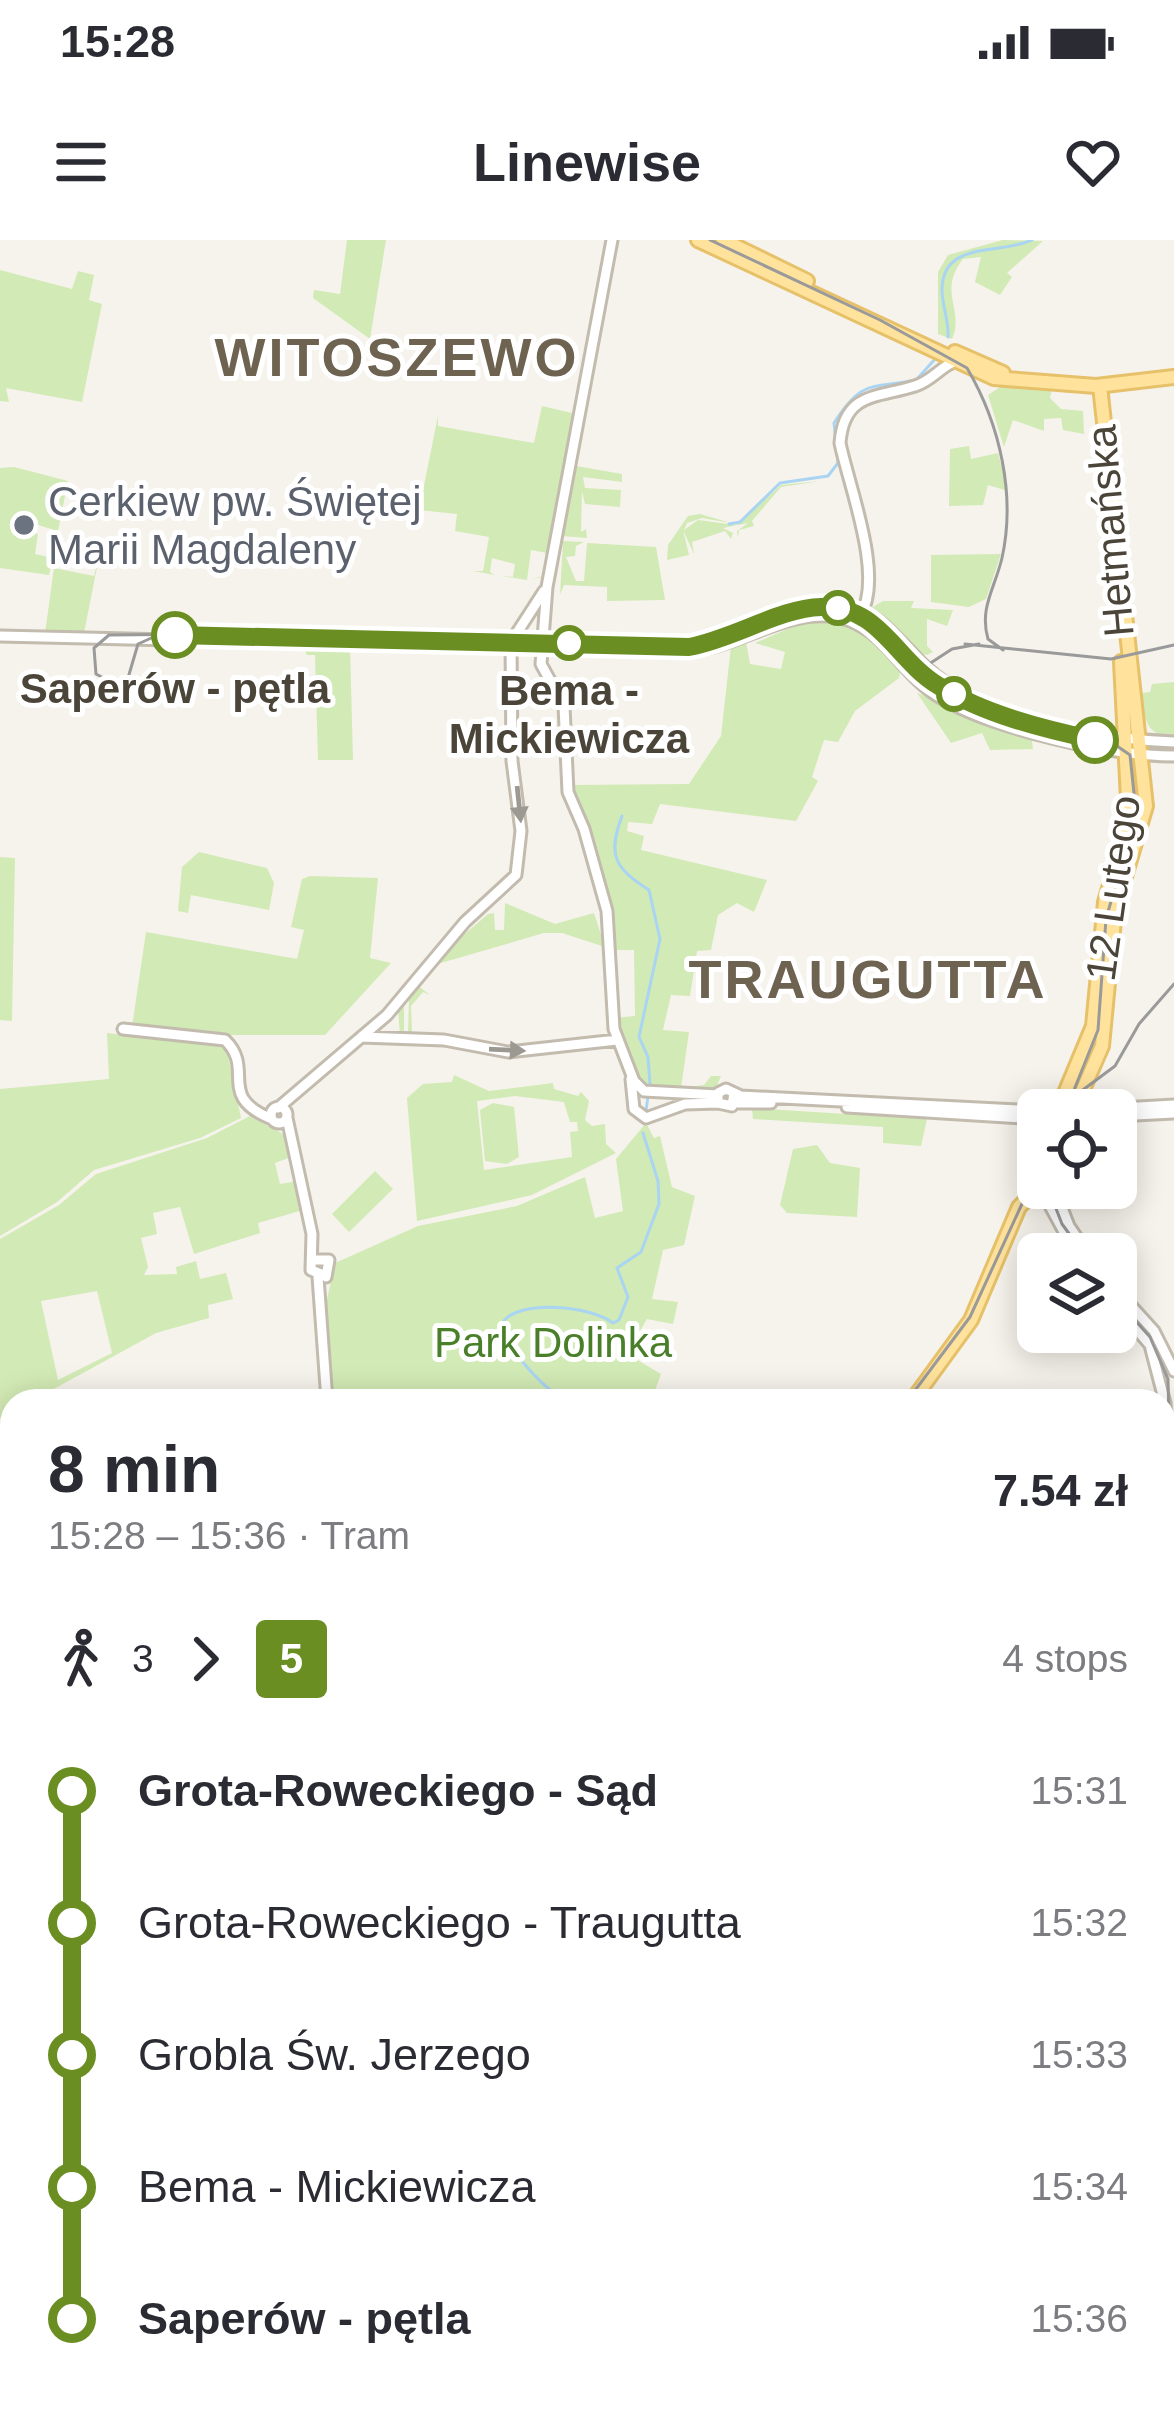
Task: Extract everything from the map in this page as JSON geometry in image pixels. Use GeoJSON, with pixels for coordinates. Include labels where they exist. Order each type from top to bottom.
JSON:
{"type":"FeatureCollection","features":[{"type":"Feature","properties":{"kind":"main road"},"geometry":{"type":"LineString","coordinates":[[698,240],[748,248]]}},
{"type":"Feature","properties":{"kind":"main road"},"geometry":{"type":"LineString","coordinates":[[723,240],[748,248],[1000,380],[1100,386],[1174,373]]}},
{"type":"Feature","properties":{"kind":"main road","name":"Hetmańska"},"geometry":{"type":"LineString","coordinates":[[1100,386],[1124,657]]}},
{"type":"Feature","properties":{"kind":"main road","name":"12 Lutego"},"geometry":{"type":"LineString","coordinates":[[1091,1089],[1102,1046],[1115,910],[1143,825],[1143,755],[1135,739],[1124,657]]}},
{"type":"Feature","properties":{"kind":"main road","name":"12 Lutego"},"geometry":{"type":"LineString","coordinates":[[1067,1089],[1095,1019],[1105,902],[1129,819],[1128,754],[1135,739]]}},
{"type":"Feature","properties":{"kind":"main road"},"geometry":{"type":"LineString","coordinates":[[921,1389],[971,1319],[1018,1209]]}},
{"type":"Feature","properties":{"kind":"street"},"geometry":{"type":"LineString","coordinates":[[612,240],[548,587],[542,669],[564,706],[566,782],[608,917],[617,1040],[629,1068],[638,1114],[649,1119],[684,1105],[718,1099]]}},
{"type":"Feature","properties":{"kind":"street"},"geometry":{"type":"LineString","coordinates":[[858,615],[868,587],[840,443],[843,422],[865,396],[918,386],[952,356]]}},
{"type":"Feature","properties":{"kind":"street"},"geometry":{"type":"LineString","coordinates":[[279,1114],[287,1096],[395,1006],[465,922],[506,890],[518,871],[521,831],[512,761],[511,646],[548,587]]}},
{"type":"Feature","properties":{"kind":"street"},"geometry":{"type":"LineString","coordinates":[[731,639],[806,604],[830,603],[858,615],[956,688],[1047,722],[1174,742]]}},
{"type":"Feature","properties":{"kind":"street"},"geometry":{"type":"LineString","coordinates":[[858,615],[942,699],[1048,736],[1128,754],[1174,756]]}},
{"type":"Feature","properties":{"kind":"street"},"geometry":{"type":"LineString","coordinates":[[0,636],[664,650],[731,639],[803,617],[858,615]]}},
{"type":"Feature","properties":{"kind":"street"},"geometry":{"type":"LineString","coordinates":[[395,1006],[397,1038]]}},
{"type":"Feature","properties":{"kind":"street"},"geometry":{"type":"LineString","coordinates":[[123,1029],[226,1040],[235,1051],[240,1099],[253,1111],[279,1114]]}},
{"type":"Feature","properties":{"kind":"street"},"geometry":{"type":"LineString","coordinates":[[361,1037],[508,1052],[617,1040]]}},
{"type":"Feature","properties":{"kind":"street"},"geometry":{"type":"LineString","coordinates":[[629,1068],[648,1092],[718,1099],[726,1108],[734,1098],[1017,1118]]}},
{"type":"Feature","properties":{"kind":"street"},"geometry":{"type":"LineString","coordinates":[[1137,1107],[1174,1109]]}},
{"type":"Feature","properties":{"kind":"street"},"geometry":{"type":"LineString","coordinates":[[1137,1114],[1174,1109]]}},
{"type":"Feature","properties":{"kind":"street"},"geometry":{"type":"LineString","coordinates":[[279,1114],[292,1137],[322,1276],[326,1389]]}},
{"type":"Feature","properties":{"kind":"street"},"geometry":{"type":"LineString","coordinates":[[317,1259],[331,1264],[322,1276]]}},
{"type":"Feature","properties":{"kind":"street"},"geometry":{"type":"LineString","coordinates":[[1137,1312],[1154,1331],[1174,1371]]}},
{"type":"Feature","properties":{"kind":"street"},"geometry":{"type":"LineString","coordinates":[[1137,1330],[1150,1345],[1162,1389]]}},
{"type":"Feature","properties":{"kind":"green space"},"geometry":{"type":"Polygon","coordinates":[[[347,240],[386,240],[370,339],[313,298],[314,290],[340,294],[347,240]]]}},
{"type":"Feature","properties":{"kind":"green space"},"geometry":{"type":"Polygon","coordinates":[[[1003,240],[1043,241],[1007,273],[1012,277],[1000,295],[975,282],[981,257],[963,259],[952,281],[956,319],[952,339],[938,334],[938,272],[948,255],[1003,240]]]}},
{"type":"Feature","properties":{"kind":"green space"},"geometry":{"type":"Polygon","coordinates":[[[0,270],[72,289],[78,271],[94,275],[89,300],[102,304],[82,402],[6,388],[9,402],[0,401],[0,270]]]}},
{"type":"Feature","properties":{"kind":"green space"},"geometry":{"type":"Polygon","coordinates":[[[1005,384],[1052,389],[1050,398],[1061,409],[1083,411],[1084,434],[1063,430],[1061,418],[1044,419],[1044,431],[1013,420],[1004,447],[988,395],[1005,384]]]}},
{"type":"Feature","properties":{"kind":"green space"},"geometry":{"type":"Polygon","coordinates":[[[542,406],[576,414],[544,577],[532,579],[543,576],[547,553],[531,550],[527,580],[501,576],[513,577],[515,564],[492,558],[490,572],[495,575],[473,571],[483,571],[489,537],[455,531],[457,514],[419,510],[438,416],[438,426],[534,443],[542,406]]]}},
{"type":"Feature","properties":{"kind":"green space"},"geometry":{"type":"Polygon","coordinates":[[[969,446],[971,459],[998,453],[1008,491],[988,485],[983,505],[949,506],[950,449],[969,446]]]}},
{"type":"Feature","properties":{"kind":"green space"},"geometry":{"type":"Polygon","coordinates":[[[576,466],[622,474],[622,482],[583,477],[585,488],[621,490],[620,507],[585,504],[582,491],[581,532],[586,529],[587,538],[562,536],[576,466]]]}},
{"type":"Feature","properties":{"kind":"green space"},"geometry":{"type":"Polygon","coordinates":[[[14,467],[68,481],[58,531],[18,519],[17,530],[38,534],[35,554],[53,558],[49,575],[0,568],[0,468],[14,467]]]}},
{"type":"Feature","properties":{"kind":"green space"},"geometry":{"type":"Polygon","coordinates":[[[821,481],[781,487],[752,521],[754,526],[739,530],[738,538],[737,531],[748,523],[723,528],[733,533],[731,539],[725,531],[692,542],[694,554],[683,530],[689,555],[667,560],[668,545],[688,516],[700,514],[731,523],[702,518],[687,523],[684,530],[698,520],[736,525],[781,485],[821,481]]]}},
{"type":"Feature","properties":{"kind":"green space"},"geometry":{"type":"Polygon","coordinates":[[[563,541],[584,542],[576,546],[575,556],[566,557],[576,581],[584,581],[587,543],[656,547],[665,600],[607,601],[607,587],[564,585],[560,595],[563,541]]]}},
{"type":"Feature","properties":{"kind":"green space"},"geometry":{"type":"Polygon","coordinates":[[[100,552],[84,633],[45,633],[54,568],[94,576],[100,552]]]}},
{"type":"Feature","properties":{"kind":"green space"},"geometry":{"type":"Polygon","coordinates":[[[1001,554],[986,599],[969,607],[931,602],[931,555],[1001,554]]]}},
{"type":"Feature","properties":{"kind":"green space"},"geometry":{"type":"Polygon","coordinates":[[[883,601],[914,601],[911,608],[953,610],[947,626],[927,619],[927,646],[933,652],[927,655],[916,653],[871,608],[883,601]]]}},
{"type":"Feature","properties":{"kind":"green space"},"geometry":{"type":"Polygon","coordinates":[[[829,621],[870,634],[901,666],[899,678],[855,711],[838,742],[824,740],[812,777],[818,781],[796,821],[660,804],[652,824],[628,822],[627,831],[644,836],[641,850],[767,880],[754,912],[737,903],[718,915],[711,950],[697,951],[690,996],[671,995],[663,1030],[689,1032],[681,1088],[704,1085],[711,1076],[721,1076],[715,1090],[644,1088],[614,1018],[635,1016],[634,950],[612,950],[611,919],[571,785],[689,784],[721,736],[731,646],[746,642],[750,664],[781,669],[785,652],[755,643],[804,622],[829,621]]]}},
{"type":"Feature","properties":{"kind":"green space"},"geometry":{"type":"Polygon","coordinates":[[[350,646],[353,760],[318,760],[315,655],[307,655],[304,647],[350,646]]]}},
{"type":"Feature","properties":{"kind":"green space"},"geometry":{"type":"Polygon","coordinates":[[[1174,682],[1174,737],[1158,734],[1148,725],[1141,693],[1150,692],[1152,684],[1174,682]]]}},
{"type":"Feature","properties":{"kind":"green space"},"geometry":{"type":"Polygon","coordinates":[[[917,693],[1031,734],[1033,749],[990,750],[982,733],[951,743],[917,693]]]}},
{"type":"Feature","properties":{"kind":"green space"},"geometry":{"type":"Polygon","coordinates":[[[199,852],[267,868],[274,883],[269,910],[191,895],[188,913],[178,911],[182,867],[199,852]]]}},
{"type":"Feature","properties":{"kind":"green space"},"geometry":{"type":"Polygon","coordinates":[[[0,857],[15,858],[12,1021],[0,1020],[0,857]]]}},
{"type":"Feature","properties":{"kind":"green space"},"geometry":{"type":"Polygon","coordinates":[[[378,878],[370,958],[391,963],[325,1035],[180,1035],[132,1027],[146,932],[297,959],[304,930],[291,927],[302,879],[378,878]]]}},
{"type":"Feature","properties":{"kind":"green space"},"geometry":{"type":"Polygon","coordinates":[[[505,903],[555,924],[594,913],[605,947],[562,933],[544,933],[434,965],[475,915],[452,945],[488,914],[494,913],[495,930],[504,930],[505,903]]]}},
{"type":"Feature","properties":{"kind":"green space"},"geometry":{"type":"Polygon","coordinates":[[[417,985],[430,995],[423,992],[411,1006],[412,1032],[419,1036],[408,1035],[409,997],[404,1002],[404,1037],[398,1009],[417,985]]]}},
{"type":"Feature","properties":{"kind":"green space"},"geometry":{"type":"Polygon","coordinates":[[[107,1033],[226,1046],[241,1118],[200,1138],[94,1170],[57,1202],[0,1236],[0,1089],[109,1079],[107,1033]]]}},
{"type":"Feature","properties":{"kind":"green space"},"geometry":{"type":"Polygon","coordinates":[[[454,1075],[489,1091],[553,1083],[554,1089],[578,1096],[581,1092],[589,1101],[585,1120],[592,1126],[605,1124],[606,1144],[616,1153],[532,1195],[417,1221],[407,1098],[423,1084],[452,1082],[454,1075]],[[515,1096],[477,1101],[484,1170],[572,1157],[570,1132],[578,1131],[577,1122],[570,1122],[564,1102],[515,1096]]]}},
{"type":"Feature","properties":{"kind":"green space"},"geometry":{"type":"Polygon","coordinates":[[[493,1103],[514,1107],[519,1157],[507,1164],[485,1161],[480,1110],[493,1103]]]}},
{"type":"Feature","properties":{"kind":"green space"},"geometry":{"type":"Polygon","coordinates":[[[752,1108],[927,1119],[921,1146],[883,1143],[883,1127],[753,1119],[752,1108]]]}},
{"type":"Feature","properties":{"kind":"green space"},"geometry":{"type":"Polygon","coordinates":[[[250,1116],[287,1136],[291,1157],[275,1163],[280,1184],[297,1181],[303,1210],[258,1223],[260,1233],[194,1254],[180,1207],[153,1213],[157,1234],[141,1238],[148,1267],[144,1275],[177,1274],[176,1267],[196,1261],[200,1279],[226,1273],[233,1299],[208,1305],[209,1318],[156,1333],[54,1389],[0,1389],[0,1239],[59,1205],[96,1174],[207,1138],[250,1116]],[[97,1291],[41,1301],[58,1380],[112,1353],[97,1291]]]}},
{"type":"Feature","properties":{"kind":"green space","name":"Park Dolinka"},"geometry":{"type":"Polygon","coordinates":[[[646,1123],[654,1138],[660,1136],[672,1187],[695,1196],[684,1245],[663,1250],[652,1299],[678,1302],[673,1324],[647,1319],[636,1338],[639,1361],[661,1374],[656,1389],[328,1389],[324,1313],[335,1263],[418,1226],[517,1206],[585,1177],[595,1218],[623,1211],[616,1159],[646,1123]]]}},
{"type":"Feature","properties":{"kind":"green space"},"geometry":{"type":"Polygon","coordinates":[[[817,1145],[830,1163],[860,1168],[857,1217],[787,1213],[780,1205],[793,1149],[817,1145]]]}},
{"type":"Feature","properties":{"kind":"green space"},"geometry":{"type":"Polygon","coordinates":[[[375,1171],[393,1189],[349,1232],[332,1214],[375,1171]]]}},
{"type":"Feature","properties":{"kind":"waterway"},"geometry":{"type":"LineString","coordinates":[[948,337],[942,290],[952,263],[975,252],[1032,240]]}},
{"type":"Feature","properties":{"kind":"waterway"},"geometry":{"type":"LineString","coordinates":[[729,524],[740,522],[780,483],[828,476],[838,463],[834,423],[853,399],[869,388],[916,380],[936,358]]}},
{"type":"Feature","properties":{"kind":"waterway"},"geometry":{"type":"LineString","coordinates":[[622,816],[615,841],[617,860],[649,890],[660,939],[639,1037],[648,1057],[650,1085]]}},
{"type":"Feature","properties":{"kind":"waterway"},"geometry":{"type":"LineString","coordinates":[[646,1111],[648,1096]]}},
{"type":"Feature","properties":{"kind":"waterway"},"geometry":{"type":"LineString","coordinates":[[551,1389],[516,1353],[503,1322],[511,1315],[539,1308],[589,1312],[613,1323],[619,1320],[628,1297],[617,1268],[641,1252],[659,1204],[658,1181],[643,1133]]}},
{"type":"Feature","properties":{"kind":"tram line"},"geometry":{"type":"LineString","coordinates":[[710,240],[880,320],[967,368],[988,412],[1006,485],[1006,534],[985,617],[988,639],[1003,650]]}},
{"type":"Feature","properties":{"kind":"tram line","name":"5"},"geometry":{"type":"LineString","coordinates":[[175,635],[689,647],[734,636],[800,610],[835,608],[877,625],[930,680],[965,700],[1095,740]]}},
{"type":"Feature","properties":{"kind":"tram line"},"geometry":{"type":"LineString","coordinates":[[158,635],[696,647],[735,639],[803,612],[847,613],[878,629],[931,684],[958,699],[1040,729],[1117,746],[1130,755],[1136,813],[1106,919],[1098,1030],[1074,1089]]}},
{"type":"Feature","properties":{"kind":"tram line"},"geometry":{"type":"LineString","coordinates":[[109,635],[158,635],[138,644],[128,678],[111,682],[96,674],[94,648],[109,635]]}},
{"type":"Feature","properties":{"kind":"tram line"},"geometry":{"type":"LineString","coordinates":[[965,644],[1111,659],[1174,645]]}},
{"type":"Feature","properties":{"kind":"tram line"},"geometry":{"type":"LineString","coordinates":[[908,660],[926,666],[952,649],[979,644]]}},
{"type":"Feature","properties":{"kind":"tram line"},"geometry":{"type":"LineString","coordinates":[[1084,1089],[1115,1066],[1139,1024],[1174,984]]}},
{"type":"Feature","properties":{"kind":"tram line"},"geometry":{"type":"LineString","coordinates":[[916,1389],[970,1317],[1020,1209]]}},
{"type":"Feature","properties":{"kind":"tram line"},"geometry":{"type":"LineString","coordinates":[[1056,1209],[1069,1233]]}},
{"type":"Feature","properties":{"kind":"tram line"},"geometry":{"type":"LineString","coordinates":[[1137,1322],[1150,1337],[1168,1389]]}},
{"type":"Feature","properties":{"kind":"place","name":"Cerkiew pw. Świętej Marii Magdaleny"},"geometry":{"type":"Point","coordinates":[24,525]}},
{"type":"Feature","properties":{"kind":"place","name":"Saperów - pętla"},"geometry":{"type":"Point","coordinates":[175,635]}},
{"type":"Feature","properties":{"kind":"place","name":"Bema - Mickiewicza"},"geometry":{"type":"Point","coordinates":[569,643]}},
{"type":"Feature","properties":{"kind":"district","name":"WITOSZEWO"},"geometry":{"type":"Point","coordinates":[397,357]}},
{"type":"Feature","properties":{"kind":"district","name":"TRAUGUTTA"},"geometry":{"type":"Point","coordinates":[868,979]}}]}
